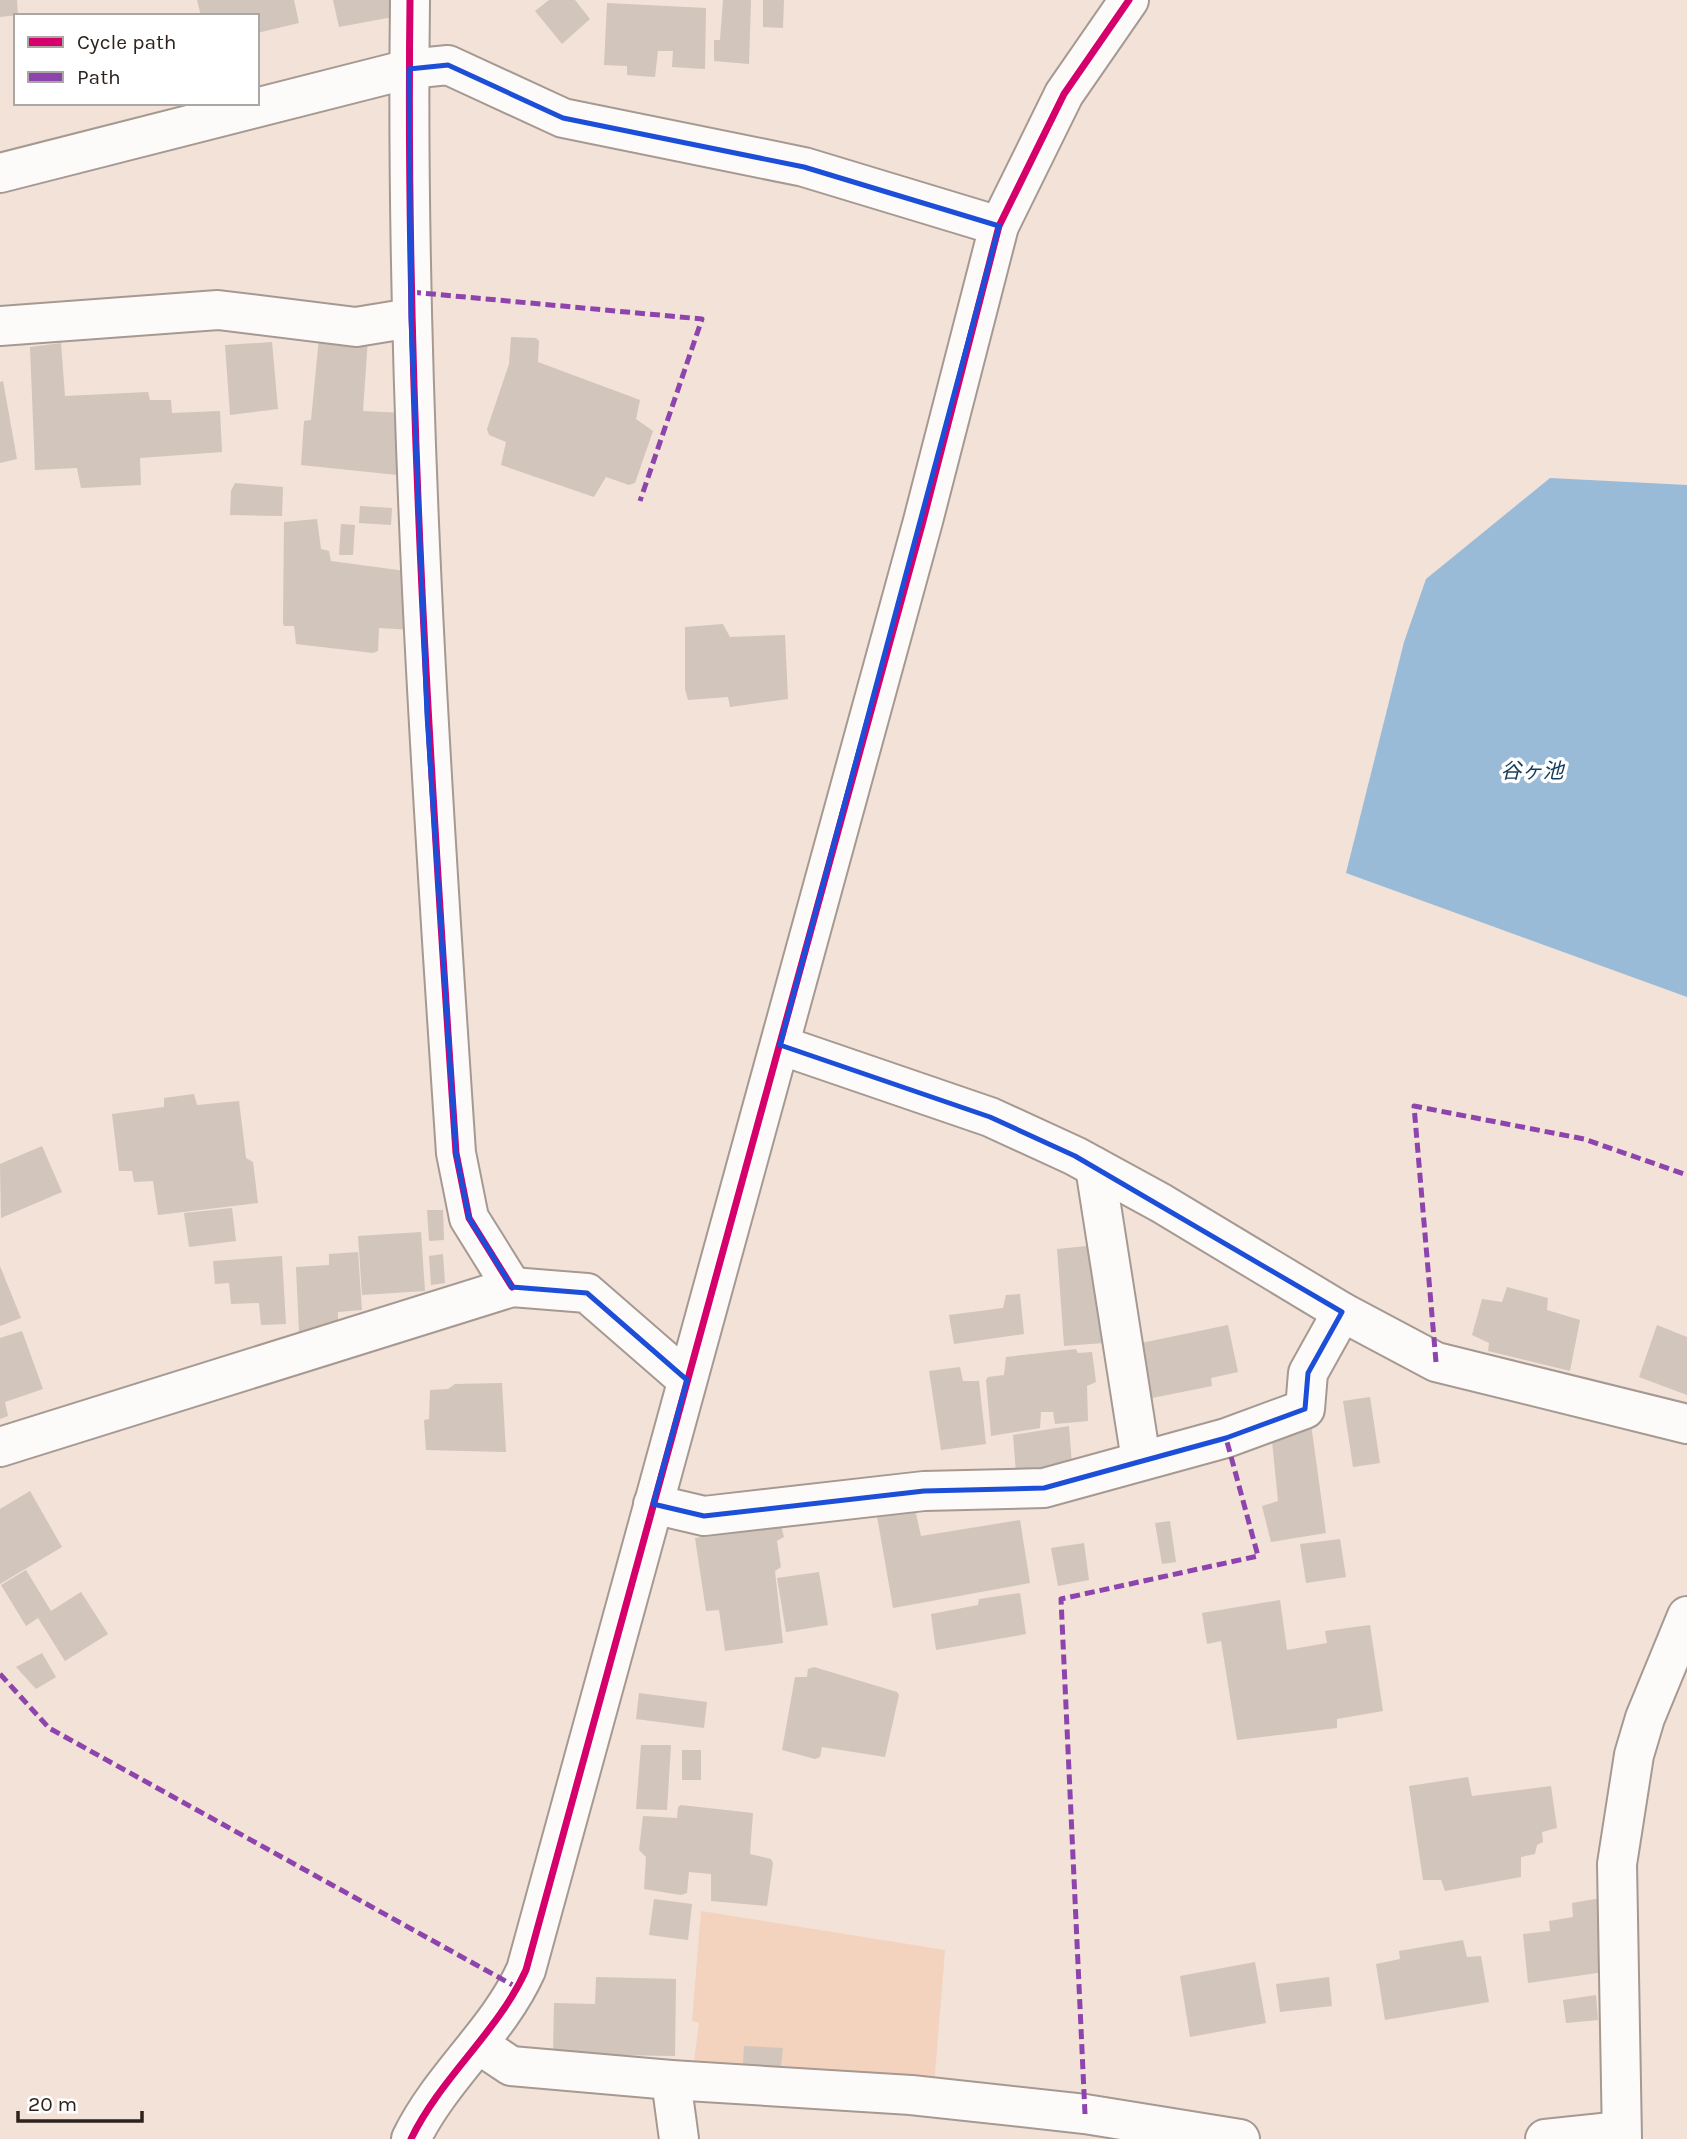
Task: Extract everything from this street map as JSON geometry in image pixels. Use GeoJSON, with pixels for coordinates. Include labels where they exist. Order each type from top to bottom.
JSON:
{"type":"FeatureCollection","features":[{"type":"Feature","properties":{"kind":"street"},"geometry":{"type":"LineString","coordinates":[[410,0],[411,318],[427,715],[456,1153],[469,1218],[512,1287]]}},
{"type":"Feature","properties":{"kind":"street"},"geometry":{"type":"LineString","coordinates":[[411,2139],[426,2109],[518,1989],[526,1970],[923,521],[999,226],[1064,94],[1129,0]]}},
{"type":"Feature","properties":{"kind":"street"},"geometry":{"type":"LineString","coordinates":[[0,173],[409,69],[448,65],[564,118],[804,167],[999,226]]}},
{"type":"Feature","properties":{"kind":"street"},"geometry":{"type":"LineString","coordinates":[[0,326],[218,310],[356,327],[411,318]]}},
{"type":"Feature","properties":{"kind":"street"},"geometry":{"type":"LineString","coordinates":[[780,1045],[990,1116],[1095,1167],[1342,1312],[1436,1362],[1687,1424]]}},
{"type":"Feature","properties":{"kind":"street"},"geometry":{"type":"LineString","coordinates":[[1095,1167],[1141,1460]]}},
{"type":"Feature","properties":{"kind":"street"},"geometry":{"type":"LineString","coordinates":[[0,1447],[512,1287],[587,1293],[687,1380]]}},
{"type":"Feature","properties":{"kind":"street"},"geometry":{"type":"LineString","coordinates":[[653,1504],[704,1516],[924,1491],[1044,1488],[1074,1482],[1141,1460],[1226,1438],[1306,1409],[1308,1373],[1342,1312]]}},
{"type":"Feature","properties":{"kind":"street"},"geometry":{"type":"LineString","coordinates":[[1545,2139],[1622,2135],[1617,1864],[1626,1794],[1645,1718],[1687,1616]]}},
{"type":"Feature","properties":{"kind":"street"},"geometry":{"type":"LineString","coordinates":[[478,2044],[511,2066],[671,2080],[911,2095],[1086,2126],[1240,2139]]}},
{"type":"Feature","properties":{"kind":"street"},"geometry":{"type":"LineString","coordinates":[[671,2080],[679,2139]]}},
{"type":"Feature","properties":{"kind":"highlighted area"},"geometry":{"type":"Polygon","coordinates":[[[448,65],[563,118],[804,167],[999,226],[780,1045],[990,1117],[1075,1156],[1342,1312],[1308,1373],[1305,1409],[1226,1438],[1044,1488],[924,1491],[704,1516],[653,1504],[687,1380],[587,1293],[512,1287],[469,1218],[456,1153],[427,715],[411,318],[409,69],[448,65]]]}},
{"type":"Feature","properties":{"kind":"shaded area"},"geometry":{"type":"Polygon","coordinates":[[[701,1911],[945,1950],[934,2086],[694,2061],[699,2023],[692,2021],[701,1911]]]}},
{"type":"Feature","properties":{"kind":"water","name":"谷ヶ池"},"geometry":{"type":"Polygon","coordinates":[[[1550,478],[1687,485],[1687,997],[1346,873],[1404,642],[1426,579],[1550,478]]]}},
{"type":"Feature","properties":{"kind":"building"},"geometry":{"type":"Polygon","coordinates":[[[0,0],[17,0],[18,14],[0,17],[0,0]]]}},
{"type":"Feature","properties":{"kind":"building"},"geometry":{"type":"Polygon","coordinates":[[[197,0],[294,0],[299,23],[259,33],[259,14],[200,14],[197,0]]]}},
{"type":"Feature","properties":{"kind":"building"},"geometry":{"type":"Polygon","coordinates":[[[333,0],[389,0],[393,17],[339,27],[333,0]]]}},
{"type":"Feature","properties":{"kind":"building"},"geometry":{"type":"Polygon","coordinates":[[[549,0],[575,0],[590,19],[562,44],[535,11],[549,0]]]}},
{"type":"Feature","properties":{"kind":"building"},"geometry":{"type":"Polygon","coordinates":[[[723,0],[751,0],[749,64],[714,61],[714,40],[720,40],[723,0]]]}},
{"type":"Feature","properties":{"kind":"building"},"geometry":{"type":"Polygon","coordinates":[[[763,0],[784,0],[783,28],[763,27],[763,0]]]}},
{"type":"Feature","properties":{"kind":"building"},"geometry":{"type":"Polygon","coordinates":[[[607,3],[706,8],[705,69],[672,67],[673,51],[658,51],[655,77],[627,75],[627,66],[604,65],[607,3]]]}},
{"type":"Feature","properties":{"kind":"building"},"geometry":{"type":"Polygon","coordinates":[[[511,337],[536,338],[539,341],[538,362],[640,400],[636,419],[653,431],[635,483],[629,485],[606,477],[594,497],[501,465],[506,442],[489,435],[487,429],[509,364],[511,337]]]}},
{"type":"Feature","properties":{"kind":"building"},"geometry":{"type":"Polygon","coordinates":[[[319,338],[368,338],[363,411],[404,413],[401,473],[397,475],[301,465],[304,421],[311,420],[319,338]]]}},
{"type":"Feature","properties":{"kind":"building"},"geometry":{"type":"Polygon","coordinates":[[[272,342],[278,409],[230,415],[225,345],[272,342]]]}},
{"type":"Feature","properties":{"kind":"building"},"geometry":{"type":"Polygon","coordinates":[[[61,343],[65,396],[148,392],[150,400],[171,400],[172,413],[220,411],[222,452],[140,458],[141,485],[81,488],[77,468],[35,470],[30,347],[61,343]]]}},
{"type":"Feature","properties":{"kind":"building"},"geometry":{"type":"Polygon","coordinates":[[[3,381],[17,459],[0,463],[0,382],[3,381]]]}},
{"type":"Feature","properties":{"kind":"building"},"geometry":{"type":"Polygon","coordinates":[[[235,483],[283,487],[282,516],[230,515],[231,491],[235,483]]]}},
{"type":"Feature","properties":{"kind":"building"},"geometry":{"type":"Polygon","coordinates":[[[360,506],[392,508],[391,525],[359,523],[360,506]]]}},
{"type":"Feature","properties":{"kind":"building"},"geometry":{"type":"Polygon","coordinates":[[[317,519],[321,549],[329,551],[331,561],[420,573],[414,630],[379,628],[378,651],[373,653],[296,644],[294,626],[284,626],[283,622],[284,522],[317,519]]]}},
{"type":"Feature","properties":{"kind":"building"},"geometry":{"type":"Polygon","coordinates":[[[341,524],[355,525],[353,555],[339,555],[341,524]]]}},
{"type":"Feature","properties":{"kind":"building"},"geometry":{"type":"Polygon","coordinates":[[[723,624],[730,637],[785,635],[788,699],[730,707],[728,697],[688,700],[685,689],[685,627],[723,624]]]}},
{"type":"Feature","properties":{"kind":"building"},"geometry":{"type":"Polygon","coordinates":[[[194,1094],[197,1105],[239,1101],[246,1158],[253,1162],[258,1203],[158,1215],[153,1181],[134,1182],[132,1171],[119,1171],[112,1114],[164,1107],[164,1098],[194,1094]]]}},
{"type":"Feature","properties":{"kind":"building"},"geometry":{"type":"Polygon","coordinates":[[[42,1146],[62,1192],[1,1218],[0,1164],[42,1146]]]}},
{"type":"Feature","properties":{"kind":"building"},"geometry":{"type":"Polygon","coordinates":[[[232,1208],[236,1241],[189,1247],[184,1213],[232,1208]]]}},
{"type":"Feature","properties":{"kind":"building"},"geometry":{"type":"Polygon","coordinates":[[[427,1210],[443,1210],[444,1240],[429,1241],[427,1210]]]}},
{"type":"Feature","properties":{"kind":"building"},"geometry":{"type":"Polygon","coordinates":[[[421,1232],[425,1291],[362,1295],[358,1236],[421,1232]]]}},
{"type":"Feature","properties":{"kind":"building"},"geometry":{"type":"Polygon","coordinates":[[[1097,1245],[1104,1343],[1064,1346],[1057,1249],[1097,1245]]]}},
{"type":"Feature","properties":{"kind":"building"},"geometry":{"type":"Polygon","coordinates":[[[358,1252],[362,1310],[338,1312],[338,1329],[299,1332],[296,1267],[329,1265],[329,1254],[358,1252]]]}},
{"type":"Feature","properties":{"kind":"building"},"geometry":{"type":"Polygon","coordinates":[[[443,1254],[445,1283],[431,1285],[429,1256],[443,1254]]]}},
{"type":"Feature","properties":{"kind":"building"},"geometry":{"type":"Polygon","coordinates":[[[282,1256],[286,1324],[261,1325],[259,1303],[231,1304],[229,1283],[215,1284],[213,1261],[282,1256]]]}},
{"type":"Feature","properties":{"kind":"building"},"geometry":{"type":"Polygon","coordinates":[[[0,1266],[21,1318],[0,1326],[0,1266]]]}},
{"type":"Feature","properties":{"kind":"building"},"geometry":{"type":"Polygon","coordinates":[[[1507,1287],[1548,1298],[1547,1310],[1580,1320],[1570,1371],[1488,1351],[1489,1343],[1472,1335],[1482,1299],[1502,1302],[1507,1287]]]}},
{"type":"Feature","properties":{"kind":"building"},"geometry":{"type":"Polygon","coordinates":[[[1020,1294],[1024,1334],[954,1344],[949,1315],[1003,1308],[1006,1295],[1020,1294]]]}},
{"type":"Feature","properties":{"kind":"building"},"geometry":{"type":"Polygon","coordinates":[[[1228,1325],[1238,1372],[1211,1378],[1212,1386],[1152,1398],[1141,1343],[1228,1325]]]}},
{"type":"Feature","properties":{"kind":"building"},"geometry":{"type":"Polygon","coordinates":[[[1657,1325],[1687,1337],[1687,1395],[1639,1377],[1657,1325]]]}},
{"type":"Feature","properties":{"kind":"building"},"geometry":{"type":"Polygon","coordinates":[[[22,1331],[43,1389],[5,1402],[8,1416],[0,1419],[0,1338],[22,1331]]]}},
{"type":"Feature","properties":{"kind":"building"},"geometry":{"type":"Polygon","coordinates":[[[1076,1349],[1078,1353],[1092,1352],[1096,1382],[1087,1386],[1088,1421],[1055,1424],[1053,1412],[1041,1412],[1040,1428],[991,1436],[986,1380],[988,1377],[1004,1375],[1006,1357],[1076,1349]]]}},
{"type":"Feature","properties":{"kind":"building"},"geometry":{"type":"Polygon","coordinates":[[[960,1367],[963,1381],[979,1381],[986,1444],[941,1450],[929,1371],[960,1367]]]}},
{"type":"Feature","properties":{"kind":"building"},"geometry":{"type":"Polygon","coordinates":[[[502,1383],[506,1452],[426,1450],[424,1420],[429,1419],[430,1390],[448,1389],[455,1384],[502,1383]]]}},
{"type":"Feature","properties":{"kind":"building"},"geometry":{"type":"Polygon","coordinates":[[[1370,1397],[1380,1463],[1353,1467],[1343,1401],[1370,1397]]]}},
{"type":"Feature","properties":{"kind":"building"},"geometry":{"type":"Polygon","coordinates":[[[1311,1424],[1326,1533],[1271,1542],[1262,1506],[1278,1501],[1271,1431],[1311,1424]]]}},
{"type":"Feature","properties":{"kind":"building"},"geometry":{"type":"Polygon","coordinates":[[[1069,1426],[1072,1465],[1016,1473],[1013,1435],[1069,1426]]]}},
{"type":"Feature","properties":{"kind":"building"},"geometry":{"type":"Polygon","coordinates":[[[30,1491],[62,1547],[0,1584],[0,1509],[30,1491]]]}},
{"type":"Feature","properties":{"kind":"building"},"geometry":{"type":"Polygon","coordinates":[[[915,1509],[921,1536],[1020,1520],[1030,1583],[893,1608],[877,1516],[915,1509]]]}},
{"type":"Feature","properties":{"kind":"building"},"geometry":{"type":"Polygon","coordinates":[[[1170,1521],[1176,1562],[1162,1564],[1155,1523],[1170,1521]]]}},
{"type":"Feature","properties":{"kind":"building"},"geometry":{"type":"Polygon","coordinates":[[[781,1525],[784,1537],[777,1541],[781,1567],[775,1571],[783,1643],[725,1651],[719,1610],[706,1611],[695,1538],[781,1525]]]}},
{"type":"Feature","properties":{"kind":"building"},"geometry":{"type":"Polygon","coordinates":[[[1340,1539],[1346,1577],[1306,1583],[1300,1544],[1340,1539]]]}},
{"type":"Feature","properties":{"kind":"building"},"geometry":{"type":"Polygon","coordinates":[[[1084,1543],[1089,1580],[1058,1586],[1051,1548],[1084,1543]]]}},
{"type":"Feature","properties":{"kind":"building"},"geometry":{"type":"Polygon","coordinates":[[[26,1570],[51,1611],[81,1592],[108,1634],[65,1661],[38,1618],[26,1626],[1,1585],[26,1570]]]}},
{"type":"Feature","properties":{"kind":"building"},"geometry":{"type":"Polygon","coordinates":[[[819,1572],[828,1625],[786,1632],[777,1578],[819,1572]]]}},
{"type":"Feature","properties":{"kind":"building"},"geometry":{"type":"Polygon","coordinates":[[[1020,1593],[1026,1634],[936,1650],[931,1614],[978,1605],[979,1599],[1020,1593]]]}},
{"type":"Feature","properties":{"kind":"building"},"geometry":{"type":"Polygon","coordinates":[[[1280,1600],[1287,1650],[1327,1643],[1325,1631],[1370,1625],[1383,1711],[1337,1719],[1337,1728],[1237,1740],[1221,1641],[1207,1644],[1202,1613],[1280,1600]]]}},
{"type":"Feature","properties":{"kind":"building"},"geometry":{"type":"Polygon","coordinates":[[[42,1653],[56,1677],[36,1689],[16,1667],[42,1653]]]}},
{"type":"Feature","properties":{"kind":"building"},"geometry":{"type":"Polygon","coordinates":[[[814,1667],[897,1692],[899,1695],[885,1757],[822,1747],[820,1757],[815,1759],[782,1750],[795,1677],[807,1677],[808,1669],[814,1667]]]}},
{"type":"Feature","properties":{"kind":"building"},"geometry":{"type":"Polygon","coordinates":[[[639,1693],[707,1702],[704,1728],[636,1719],[639,1693]]]}},
{"type":"Feature","properties":{"kind":"building"},"geometry":{"type":"Polygon","coordinates":[[[641,1745],[671,1745],[667,1810],[636,1809],[641,1745]]]}},
{"type":"Feature","properties":{"kind":"building"},"geometry":{"type":"Polygon","coordinates":[[[682,1750],[701,1750],[701,1780],[682,1780],[682,1750]]]}},
{"type":"Feature","properties":{"kind":"building"},"geometry":{"type":"Polygon","coordinates":[[[1468,1777],[1472,1796],[1551,1786],[1557,1828],[1542,1832],[1543,1842],[1537,1845],[1535,1854],[1521,1857],[1521,1877],[1445,1891],[1441,1880],[1423,1880],[1409,1786],[1468,1777]]]}},
{"type":"Feature","properties":{"kind":"building"},"geometry":{"type":"Polygon","coordinates":[[[681,1805],[753,1813],[750,1854],[771,1859],[773,1863],[767,1906],[711,1901],[711,1874],[689,1872],[687,1893],[681,1895],[644,1889],[646,1857],[639,1850],[643,1816],[677,1818],[678,1807],[681,1805]]]}},
{"type":"Feature","properties":{"kind":"building"},"geometry":{"type":"Polygon","coordinates":[[[1601,1898],[1604,1972],[1528,1983],[1523,1934],[1550,1931],[1549,1921],[1573,1917],[1572,1903],[1601,1898]]]}},
{"type":"Feature","properties":{"kind":"building"},"geometry":{"type":"Polygon","coordinates":[[[654,1899],[692,1904],[688,1940],[649,1935],[654,1899]]]}},
{"type":"Feature","properties":{"kind":"building"},"geometry":{"type":"Polygon","coordinates":[[[1463,1940],[1467,1957],[1481,1956],[1489,2002],[1385,2020],[1376,1964],[1400,1959],[1399,1951],[1463,1940]]]}},
{"type":"Feature","properties":{"kind":"building"},"geometry":{"type":"Polygon","coordinates":[[[1255,1962],[1266,2023],[1190,2037],[1180,1976],[1255,1962]]]}},
{"type":"Feature","properties":{"kind":"building"},"geometry":{"type":"Polygon","coordinates":[[[596,1977],[676,1979],[675,2056],[553,2054],[554,2003],[595,2004],[596,1977]]]}},
{"type":"Feature","properties":{"kind":"building"},"geometry":{"type":"Polygon","coordinates":[[[1329,1977],[1332,2006],[1280,2012],[1276,1984],[1329,1977]]]}},
{"type":"Feature","properties":{"kind":"building"},"geometry":{"type":"Polygon","coordinates":[[[1596,1995],[1598,2020],[1566,2023],[1563,2000],[1596,1995]]]}},
{"type":"Feature","properties":{"kind":"building"},"geometry":{"type":"Polygon","coordinates":[[[744,2046],[783,2048],[781,2067],[743,2065],[744,2046]]]}},
{"type":"Feature","properties":{"kind":"marked path"},"geometry":{"type":"LineString","coordinates":[[411,292],[702,319],[640,501]]}},
{"type":"Feature","properties":{"kind":"marked path"},"geometry":{"type":"LineString","coordinates":[[1436,1362],[1414,1106],[1584,1139],[1687,1175]]}},
{"type":"Feature","properties":{"kind":"marked path"},"geometry":{"type":"LineString","coordinates":[[1085,2114],[1061,1599],[1258,1556],[1226,1438]]}},
{"type":"Feature","properties":{"kind":"marked path"},"geometry":{"type":"LineString","coordinates":[[0,1674],[49,1728],[518,1988]]}},
{"type":"Feature","properties":{"kind":"cycle path"},"geometry":{"type":"LineString","coordinates":[[410,0],[411,289],[421,577],[456,1153],[469,1218],[512,1287]]}},
{"type":"Feature","properties":{"kind":"cycle path"},"geometry":{"type":"LineString","coordinates":[[411,2139],[423,2116],[500,2014],[526,1970],[923,521],[999,226],[1064,94],[1129,0]]}}]}
